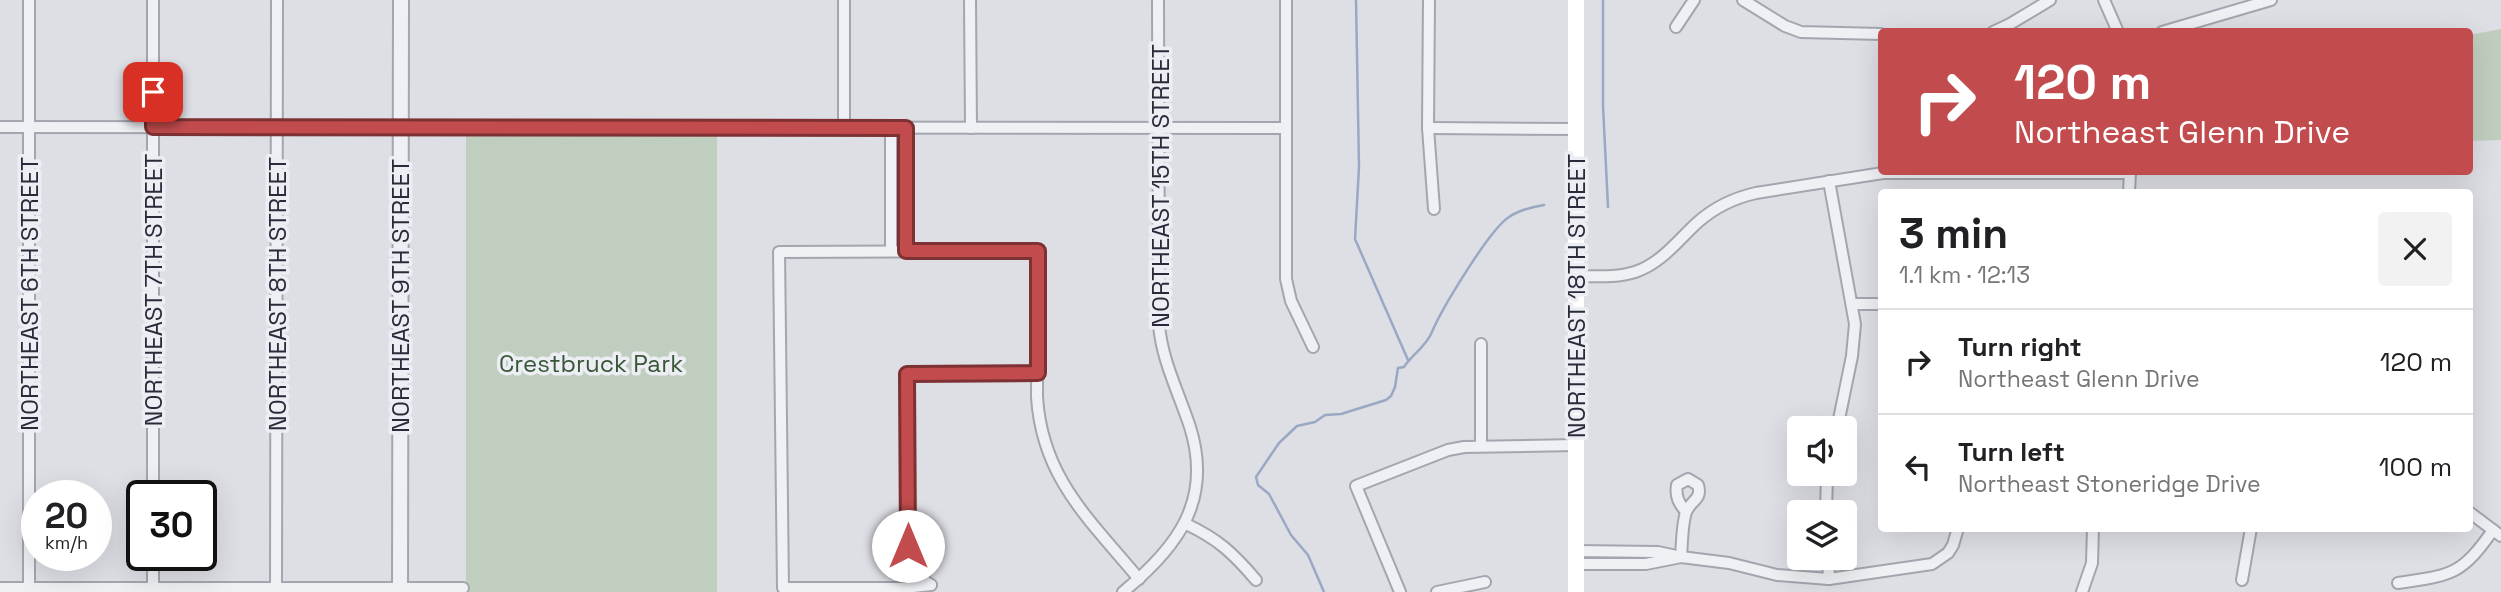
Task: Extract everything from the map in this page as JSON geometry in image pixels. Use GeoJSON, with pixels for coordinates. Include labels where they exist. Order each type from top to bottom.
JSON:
{"type":"FeatureCollection","features":[{"type":"Feature","properties":{"kind":"main road","name":"NORTHEAST 18TH STREET"},"geometry":{"type":"LineString","coordinates":[[1576,0],[1576,592]]}},
{"type":"Feature","properties":{"kind":"street","name":"NORTHEAST 6TH STREET"},"geometry":{"type":"LineString","coordinates":[[29,0],[29,588]]}},
{"type":"Feature","properties":{"kind":"street","name":"NORTHEAST 7TH STREET"},"geometry":{"type":"LineString","coordinates":[[153,0],[153,480]]}},
{"type":"Feature","properties":{"kind":"street","name":"NORTHEAST 8TH STREET"},"geometry":{"type":"LineString","coordinates":[[276,588],[277,0]]}},
{"type":"Feature","properties":{"kind":"street","name":"NORTHEAST 9TH STREET"},"geometry":{"type":"LineString","coordinates":[[400,590],[401,0]]}},
{"type":"Feature","properties":{"kind":"street"},"geometry":{"type":"LineString","coordinates":[[844,0],[844,128]]}},
{"type":"Feature","properties":{"kind":"street"},"geometry":{"type":"LineString","coordinates":[[970,0],[971,128]]}},
{"type":"Feature","properties":{"kind":"street","name":"NORTHEAST 15TH STREET"},"geometry":{"type":"LineString","coordinates":[[1123,592],[1165,554],[1186,523],[1195,496],[1198,463],[1190,426],[1167,365],[1160,336],[1158,0]]}},
{"type":"Feature","properties":{"kind":"street"},"geometry":{"type":"LineString","coordinates":[[1286,0],[1286,279],[1291,301],[1313,346]]}},
{"type":"Feature","properties":{"kind":"street"},"geometry":{"type":"LineString","coordinates":[[1429,0],[1429,128],[1434,209]]}},
{"type":"Feature","properties":{"kind":"street"},"geometry":{"type":"LineString","coordinates":[[1676,27],[1694,0]]}},
{"type":"Feature","properties":{"kind":"street"},"geometry":{"type":"LineString","coordinates":[[1743,0],[1785,26],[1801,32],[1878,34]]}},
{"type":"Feature","properties":{"kind":"street"},"geometry":{"type":"LineString","coordinates":[[2002,28],[2050,0]]}},
{"type":"Feature","properties":{"kind":"street"},"geometry":{"type":"LineString","coordinates":[[2104,0],[2117,28]]}},
{"type":"Feature","properties":{"kind":"street"},"geometry":{"type":"LineString","coordinates":[[2176,28],[2271,0]]}},
{"type":"Feature","properties":{"kind":"street"},"geometry":{"type":"LineString","coordinates":[[0,127],[1285,128]]}},
{"type":"Feature","properties":{"kind":"street"},"geometry":{"type":"LineString","coordinates":[[891,128],[891,251]]}},
{"type":"Feature","properties":{"kind":"street"},"geometry":{"type":"LineString","coordinates":[[906,128],[906,251]]}},
{"type":"Feature","properties":{"kind":"street"},"geometry":{"type":"LineString","coordinates":[[1429,128],[1576,129]]}},
{"type":"Feature","properties":{"kind":"street"},"geometry":{"type":"LineString","coordinates":[[1576,276],[1636,272],[1659,260],[1699,221],[1725,203],[1756,193],[1878,174]]}},
{"type":"Feature","properties":{"kind":"street"},"geometry":{"type":"LineString","coordinates":[[1829,181],[1852,304],[1854,341],[1840,416]]}},
{"type":"Feature","properties":{"kind":"street"},"geometry":{"type":"LineString","coordinates":[[908,570],[931,585],[904,588],[783,588],[779,252],[1038,251],[1038,416],[1045,445],[1055,471],[1076,503],[1139,579]]}},
{"type":"Feature","properties":{"kind":"street"},"geometry":{"type":"LineString","coordinates":[[1852,304],[1878,304]]}},
{"type":"Feature","properties":{"kind":"street"},"geometry":{"type":"LineString","coordinates":[[1481,344],[1481,445]]}},
{"type":"Feature","properties":{"kind":"street"},"geometry":{"type":"LineString","coordinates":[[904,588],[908,570],[907,374],[1038,373]]}},
{"type":"Feature","properties":{"kind":"street"},"geometry":{"type":"LineString","coordinates":[[1400,592],[1356,486],[1448,450],[1481,445],[1576,445]]}},
{"type":"Feature","properties":{"kind":"street"},"geometry":{"type":"LineString","coordinates":[[1681,557],[1686,512]]}},
{"type":"Feature","properties":{"kind":"street"},"geometry":{"type":"LineString","coordinates":[[2398,583],[2430,578],[2462,568],[2497,533],[2473,515]]}},
{"type":"Feature","properties":{"kind":"street"},"geometry":{"type":"LineString","coordinates":[[1186,523],[1228,548],[1256,580]]}},
{"type":"Feature","properties":{"kind":"street"},"geometry":{"type":"LineString","coordinates":[[1576,557],[1658,552],[1800,578],[1829,579],[1932,564],[1948,552],[1957,532]]}},
{"type":"Feature","properties":{"kind":"street"},"geometry":{"type":"LineString","coordinates":[[2082,592],[2092,563],[2093,532]]}},
{"type":"Feature","properties":{"kind":"street"},"geometry":{"type":"LineString","coordinates":[[2242,580],[2249,532]]}},
{"type":"Feature","properties":{"kind":"street"},"geometry":{"type":"LineString","coordinates":[[1829,570],[1829,579]]}},
{"type":"Feature","properties":{"kind":"street"},"geometry":{"type":"LineString","coordinates":[[153,571],[153,590]]}},
{"type":"Feature","properties":{"kind":"street"},"geometry":{"type":"LineString","coordinates":[[1437,592],[1485,582]]}},
{"type":"Feature","properties":{"kind":"street"},"geometry":{"type":"LineString","coordinates":[[0,588],[463,588]]}},
{"type":"Feature","properties":{"kind":"green space"},"geometry":{"type":"Polygon","coordinates":[[[2501,29],[2501,140],[2473,141],[2473,34],[2501,29]]]}},
{"type":"Feature","properties":{"kind":"green space","name":"Crestbruck Park"},"geometry":{"type":"Polygon","coordinates":[[[717,133],[717,592],[466,592],[466,134],[717,133]]]}},
{"type":"Feature","properties":{"kind":"waterway"},"geometry":{"type":"LineString","coordinates":[[1356,0],[1359,167],[1355,239],[1408,360]]}},
{"type":"Feature","properties":{"kind":"waterway"},"geometry":{"type":"LineString","coordinates":[[1603,0],[1603,106],[1608,207]]}},
{"type":"Feature","properties":{"kind":"waterway"},"geometry":{"type":"LineString","coordinates":[[1324,592],[1308,555],[1291,535],[1269,494],[1258,485],[1256,477],[1279,443],[1297,426],[1315,422],[1325,415],[1341,414],[1386,400],[1391,396],[1398,368],[1404,367],[1428,339],[1455,290],[1490,237],[1509,217],[1544,205]]}},
{"type":"Feature","properties":{"kind":"route"},"geometry":{"type":"LineString","coordinates":[[153,92],[153,127],[906,128],[906,251],[1038,251],[1038,373],[907,374],[908,546]]}}]}
